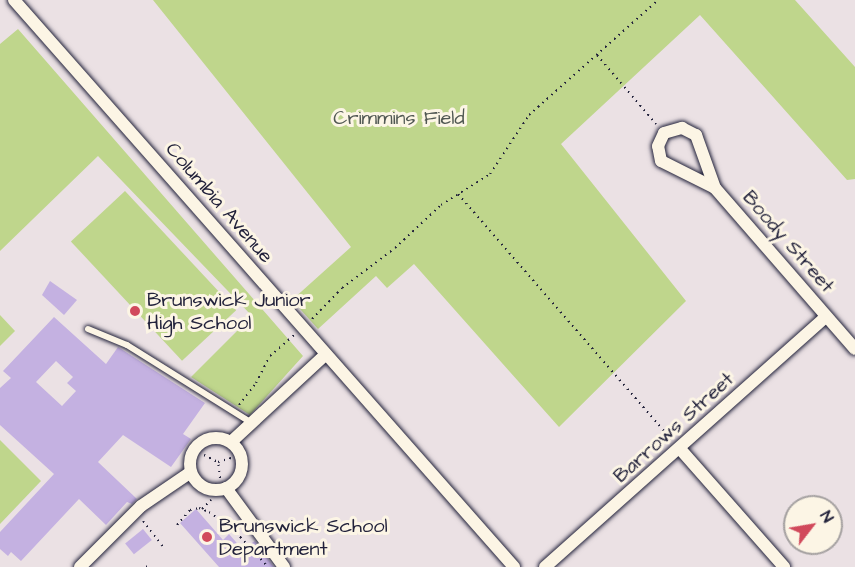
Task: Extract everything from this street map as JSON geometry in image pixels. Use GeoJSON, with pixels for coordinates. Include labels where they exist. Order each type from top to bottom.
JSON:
{"type":"FeatureCollection","features":[{"type":"Feature","properties":{"kind":"street","name":"Columbia Avenue"},"geometry":{"type":"LineString","coordinates":[[14,0],[514,567]]}},
{"type":"Feature","properties":{"kind":"street","name":"Boody Street"},"geometry":{"type":"LineString","coordinates":[[716,188],[661,161],[658,146],[663,133],[682,128],[696,135],[716,188],[855,349]]}},
{"type":"Feature","properties":{"kind":"street","name":"Barrows Street"},"geometry":{"type":"LineString","coordinates":[[545,567],[681,450],[826,317]]}},
{"type":"Feature","properties":{"kind":"street"},"geometry":{"type":"LineString","coordinates":[[231,442],[325,355]]}},
{"type":"Feature","properties":{"kind":"street"},"geometry":{"type":"LineString","coordinates":[[213,438],[231,442],[238,451],[242,467],[236,481],[223,487],[204,487],[191,472],[192,454],[200,443],[213,438]]}},
{"type":"Feature","properties":{"kind":"street"},"geometry":{"type":"LineString","coordinates":[[681,450],[784,567]]}},
{"type":"Feature","properties":{"kind":"street"},"geometry":{"type":"LineString","coordinates":[[80,567],[137,509],[191,472]]}},
{"type":"Feature","properties":{"kind":"street"},"geometry":{"type":"LineString","coordinates":[[223,487],[284,567]]}},
{"type":"Feature","properties":{"kind":"lane"},"geometry":{"type":"LineString","coordinates":[[88,329],[127,345],[250,422]]}},
{"type":"Feature","properties":{"kind":"path"},"geometry":{"type":"LineString","coordinates":[[312,319],[342,288],[458,194],[490,174],[529,115],[657,0]]}},
{"type":"Feature","properties":{"kind":"path"},"geometry":{"type":"LineString","coordinates":[[597,55],[663,133]]}},
{"type":"Feature","properties":{"kind":"path"},"geometry":{"type":"LineString","coordinates":[[458,194],[681,450]]}},
{"type":"Feature","properties":{"kind":"path"},"geometry":{"type":"LineString","coordinates":[[234,412],[256,383],[266,361],[294,335]]}},
{"type":"Feature","properties":{"kind":"path"},"geometry":{"type":"LineString","coordinates":[[204,455],[218,462],[234,457]]}},
{"type":"Feature","properties":{"kind":"path"},"geometry":{"type":"LineString","coordinates":[[218,462],[223,487]]}},
{"type":"Feature","properties":{"kind":"path"},"geometry":{"type":"LineString","coordinates":[[202,509],[211,500]]}},
{"type":"Feature","properties":{"kind":"path"},"geometry":{"type":"LineString","coordinates":[[177,525],[190,510],[202,509],[232,528],[268,567]]}},
{"type":"Feature","properties":{"kind":"path"},"geometry":{"type":"LineString","coordinates":[[141,519],[164,547]]}},
{"type":"Feature","properties":{"kind":"green space","name":"Crimmins Field"},"geometry":{"type":"Polygon","coordinates":[[[153,0],[795,0],[855,67],[855,179],[847,180],[700,15],[561,144],[686,301],[559,427],[414,264],[387,288],[376,276],[318,329],[292,300],[351,247],[153,0]]]}},
{"type":"Feature","properties":{"kind":"green space"},"geometry":{"type":"Polygon","coordinates":[[[18,29],[303,356],[250,415],[191,377],[252,316],[98,156],[0,251],[0,44],[18,29]]]}},
{"type":"Feature","properties":{"kind":"green space"},"geometry":{"type":"Polygon","coordinates":[[[125,191],[236,310],[182,361],[71,241],[125,191]]]}},
{"type":"Feature","properties":{"kind":"green space"},"geometry":{"type":"Polygon","coordinates":[[[0,315],[15,331],[0,346],[0,315]]]}},
{"type":"Feature","properties":{"kind":"green space"},"geometry":{"type":"Polygon","coordinates":[[[0,440],[41,481],[0,524],[0,440]]]}},
{"type":"Feature","properties":{"kind":"building"},"geometry":{"type":"Polygon","coordinates":[[[50,281],[77,300],[64,315],[42,295],[50,281]]]}},
{"type":"Feature","properties":{"kind":"building","name":"Brunswick Junior High School"},"geometry":{"type":"Polygon","coordinates":[[[54,317],[106,364],[118,347],[205,403],[183,434],[191,439],[171,467],[123,435],[98,462],[137,499],[132,504],[127,502],[106,525],[79,499],[21,561],[11,552],[8,556],[0,549],[0,532],[54,474],[0,425],[0,388],[11,378],[3,371],[54,317]],[[56,361],[36,382],[62,406],[76,391],[67,383],[73,377],[56,361]]]}},
{"type":"Feature","properties":{"kind":"building","name":"Brunswick School Department"},"geometry":{"type":"Polygon","coordinates":[[[196,509],[223,540],[229,534],[242,549],[255,541],[274,567],[219,567],[180,523],[196,509]]]}},
{"type":"Feature","properties":{"kind":"building"},"geometry":{"type":"Polygon","coordinates":[[[143,529],[152,540],[134,554],[125,543],[143,529]]]}},
{"type":"Feature","properties":{"kind":"place","name":"Brunswick Junior High School"},"geometry":{"type":"Point","coordinates":[135,311]}},
{"type":"Feature","properties":{"kind":"place","name":"Brunswick School Department"},"geometry":{"type":"Point","coordinates":[207,537]}}]}
